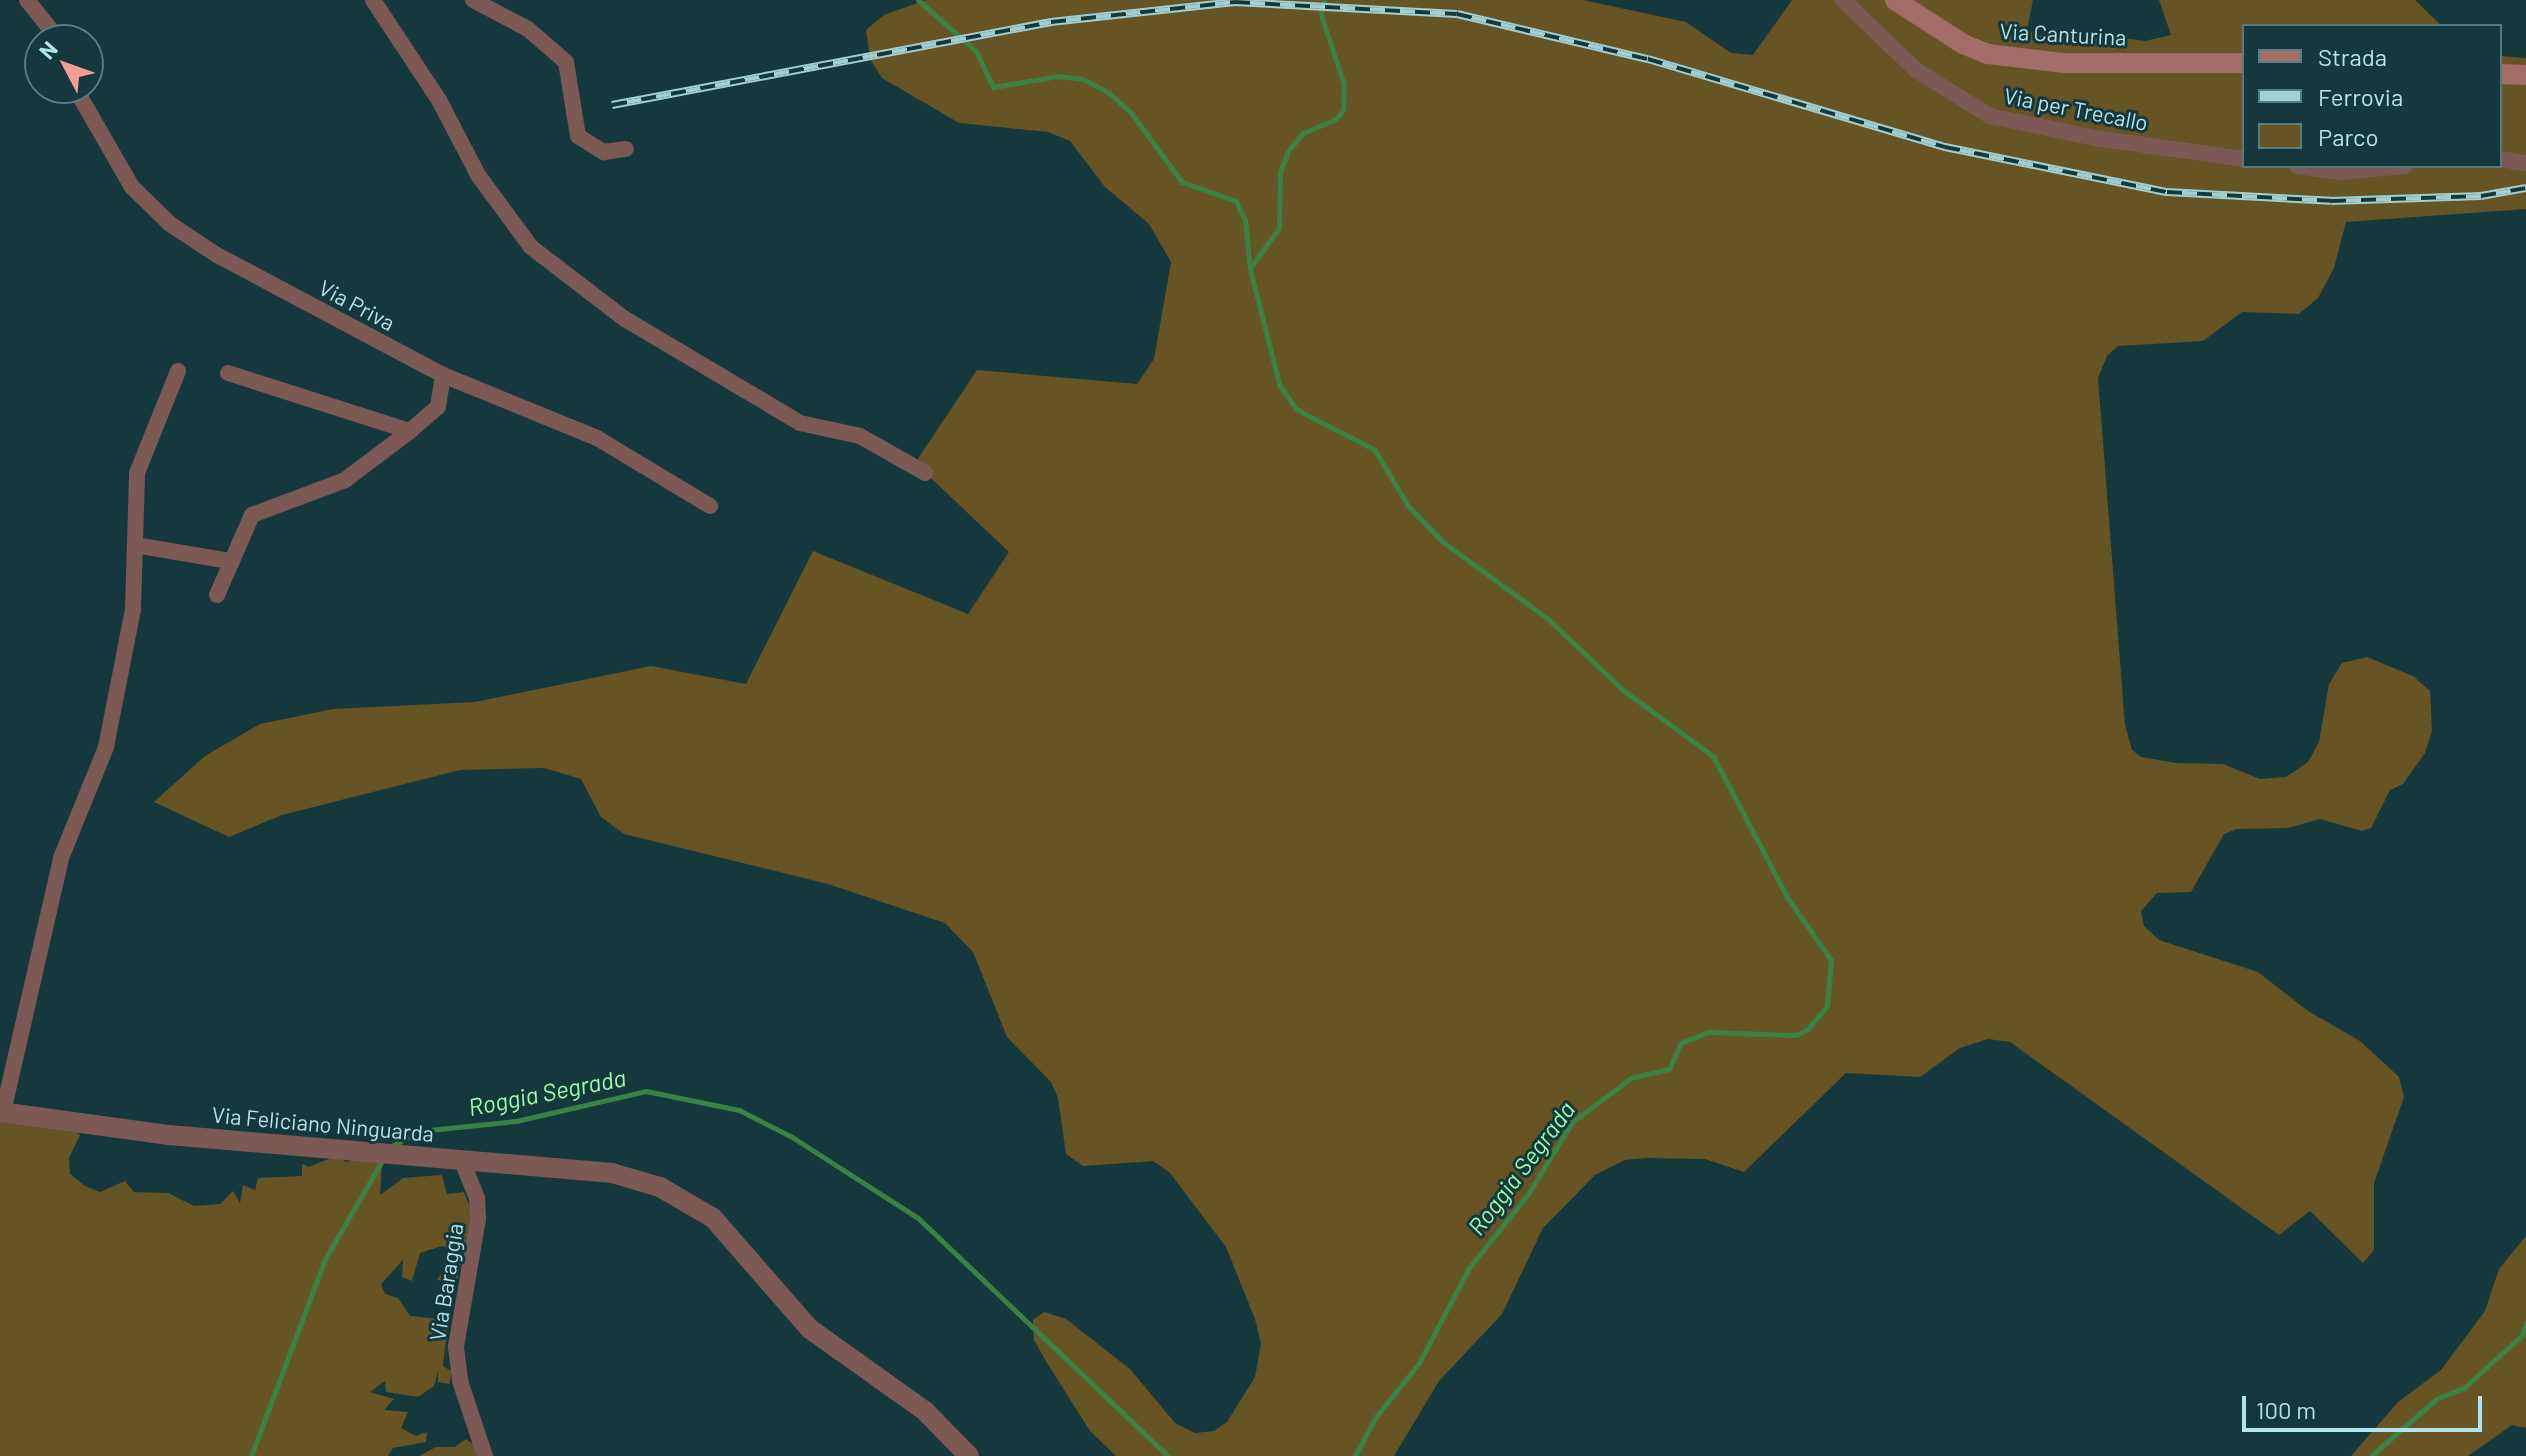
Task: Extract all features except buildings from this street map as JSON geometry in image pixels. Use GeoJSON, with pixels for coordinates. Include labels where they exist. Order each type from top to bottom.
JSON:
{"type":"FeatureCollection","features":[{"type":"Feature","properties":{"kind":"main road","name":"Via Canturina"},"geometry":{"type":"LineString","coordinates":[[1895,0],[1963,44],[1999,56],[2064,63],[2242,63]]}},
{"type":"Feature","properties":{"kind":"street"},"geometry":{"type":"LineString","coordinates":[[27,0],[46,24]]}},
{"type":"Feature","properties":{"kind":"street"},"geometry":{"type":"LineString","coordinates":[[373,0],[439,100],[478,175],[531,247],[625,319],[800,423],[860,436],[925,473]]}},
{"type":"Feature","properties":{"kind":"street"},"geometry":{"type":"LineString","coordinates":[[473,0],[528,29],[566,62],[578,136],[604,152],[626,149]]}},
{"type":"Feature","properties":{"kind":"street","name":"Via per Trecallo"},"geometry":{"type":"LineString","coordinates":[[1843,0],[1916,70],[1990,116],[2095,138],[2242,159]]}},
{"type":"Feature","properties":{"kind":"street","name":"Via Priva"},"geometry":{"type":"LineString","coordinates":[[84,104],[120,172],[170,224],[226,260],[443,375],[597,438],[710,506]]}},
{"type":"Feature","properties":{"kind":"street"},"geometry":{"type":"LineString","coordinates":[[2502,159],[2526,163]]}},
{"type":"Feature","properties":{"kind":"street"},"geometry":{"type":"LineString","coordinates":[[2312,168],[2341,172],[2384,168]]}},
{"type":"Feature","properties":{"kind":"street"},"geometry":{"type":"LineString","coordinates":[[1,1112],[61,858],[106,747],[133,610],[137,473],[178,371]]}},
{"type":"Feature","properties":{"kind":"street"},"geometry":{"type":"LineString","coordinates":[[228,373],[410,431]]}},
{"type":"Feature","properties":{"kind":"street"},"geometry":{"type":"LineString","coordinates":[[217,595],[252,515],[345,480],[438,407],[443,375]]}},
{"type":"Feature","properties":{"kind":"street"},"geometry":{"type":"LineString","coordinates":[[135,545],[230,561]]}},
{"type":"Feature","properties":{"kind":"street","name":"Via Feliciano Ninguarda"},"geometry":{"type":"LineString","coordinates":[[1,1112],[169,1135],[612,1173],[660,1187],[713,1218],[810,1329],[925,1411],[969,1456]]}},
{"type":"Feature","properties":{"kind":"street","name":"Via Baraggia"},"geometry":{"type":"LineString","coordinates":[[462,1161],[477,1198],[478,1219],[456,1347],[460,1381],[485,1456]]}},
{"type":"Feature","properties":{"kind":"green space"},"geometry":{"type":"Polygon","coordinates":[[[926,0],[1583,0],[1686,22],[1731,53],[1753,55],[1792,0],[2033,0],[2027,30],[2054,41],[2103,35],[2145,41],[2171,35],[2159,0],[2415,0],[2440,24],[2242,24],[2242,168],[2502,168],[2502,56],[2526,58],[2526,209],[2346,222],[2334,268],[2318,298],[2299,314],[2242,312],[2203,341],[2118,346],[2107,356],[2098,378],[2125,725],[2132,750],[2141,757],[2176,763],[2223,764],[2260,779],[2286,777],[2308,762],[2319,742],[2329,684],[2342,663],[2367,657],[2413,676],[2430,691],[2432,731],[2425,753],[2403,784],[2390,790],[2371,828],[2362,831],[2320,819],[2288,828],[2237,829],[2224,834],[2191,892],[2157,893],[2141,911],[2144,926],[2159,940],[2258,972],[2308,1011],[2360,1041],[2399,1077],[2404,1097],[2374,1183],[2374,1250],[2363,1263],[2310,1211],[2279,1235],[2010,1042],[1988,1039],[1960,1048],[1920,1077],[1846,1073],[1744,1172],[1705,1159],[1646,1158],[1625,1160],[1595,1175],[1543,1228],[1502,1314],[1439,1381],[1394,1456],[1116,1456],[1090,1431],[1047,1363],[1034,1340],[1033,1320],[1044,1312],[1066,1319],[1130,1369],[1175,1423],[1195,1433],[1214,1431],[1227,1422],[1255,1377],[1261,1344],[1255,1319],[1226,1247],[1170,1173],[1153,1161],[1083,1166],[1066,1154],[1058,1098],[1051,1082],[1007,1037],[973,952],[945,923],[828,884],[624,834],[601,817],[581,779],[544,768],[460,770],[282,815],[229,837],[154,802],[205,756],[260,724],[333,709],[475,702],[651,666],[746,684],[813,551],[968,614],[1009,552],[915,463],[977,370],[1137,384],[1154,359],[1171,262],[1149,224],[1105,187],[1070,141],[1048,132],[959,123],[882,78],[870,59],[866,30],[884,15],[926,0]]]}},
{"type":"Feature","properties":{"kind":"green space"},"geometry":{"type":"Polygon","coordinates":[[[0,1120],[73,1129],[80,1135],[69,1158],[70,1174],[85,1186],[100,1192],[125,1181],[134,1192],[168,1193],[194,1206],[220,1204],[233,1191],[240,1203],[243,1185],[255,1190],[258,1178],[302,1176],[302,1164],[309,1167],[336,1156],[346,1162],[364,1157],[382,1165],[380,1195],[403,1178],[442,1175],[447,1194],[464,1192],[472,1212],[455,1290],[437,1279],[454,1261],[452,1256],[444,1259],[447,1248],[442,1246],[420,1253],[412,1281],[402,1277],[403,1260],[381,1284],[385,1294],[398,1298],[410,1316],[438,1319],[447,1330],[443,1366],[451,1371],[450,1384],[438,1382],[438,1371],[434,1386],[418,1397],[386,1392],[385,1381],[370,1392],[394,1399],[384,1410],[408,1412],[401,1428],[416,1436],[427,1432],[426,1442],[393,1448],[388,1456],[0,1456],[0,1120]]]}},
{"type":"Feature","properties":{"kind":"green space"},"geometry":{"type":"Polygon","coordinates":[[[2526,1236],[2526,1428],[2512,1425],[2468,1456],[2351,1456],[2398,1402],[2441,1370],[2485,1311],[2499,1269],[2526,1236]]]}},
{"type":"Feature","properties":{"kind":"green space"},"geometry":{"type":"Polygon","coordinates":[[[466,1439],[490,1456],[419,1456],[436,1447],[455,1447],[466,1439]]]}},
{"type":"Feature","properties":{"kind":"waterway"},"geometry":{"type":"LineString","coordinates":[[918,0],[976,51],[993,87],[1058,76],[1083,79],[1109,93],[1132,114],[1182,182],[1236,201],[1245,220],[1250,269],[1279,384],[1296,409],[1375,450],[1408,506],[1443,542],[1547,618],[1623,690],[1713,756],[1787,897],[1831,960],[1827,1006],[1808,1029],[1795,1035],[1708,1032],[1681,1043],[1669,1069],[1631,1078],[1572,1122],[1528,1194],[1469,1268],[1419,1363],[1375,1418],[1355,1456]]}},
{"type":"Feature","properties":{"kind":"waterway"},"geometry":{"type":"LineString","coordinates":[[1250,268],[1279,228],[1280,172],[1288,151],[1303,133],[1336,119],[1343,110],[1344,84],[1321,15],[1324,0]]}},
{"type":"Feature","properties":{"kind":"waterway","name":"Roggia Segrada"},"geometry":{"type":"LineString","coordinates":[[390,1147],[419,1131],[516,1121],[646,1091],[739,1110],[792,1137],[918,1218],[1168,1456]]}},
{"type":"Feature","properties":{"kind":"waterway","name":"Roggia Segrada"},"geometry":{"type":"LineString","coordinates":[[251,1456],[325,1259],[383,1159]]}},
{"type":"Feature","properties":{"kind":"waterway"},"geometry":{"type":"LineString","coordinates":[[2371,1456],[2436,1399],[2465,1387],[2522,1335],[2526,1323]]}},
{"type":"Feature","properties":{"kind":"railway"},"geometry":{"type":"LineString","coordinates":[[612,105],[1051,22],[1235,2],[1457,14],[1648,59],[1945,147],[2167,192],[2331,201],[2481,196],[2526,188]]}}]}
